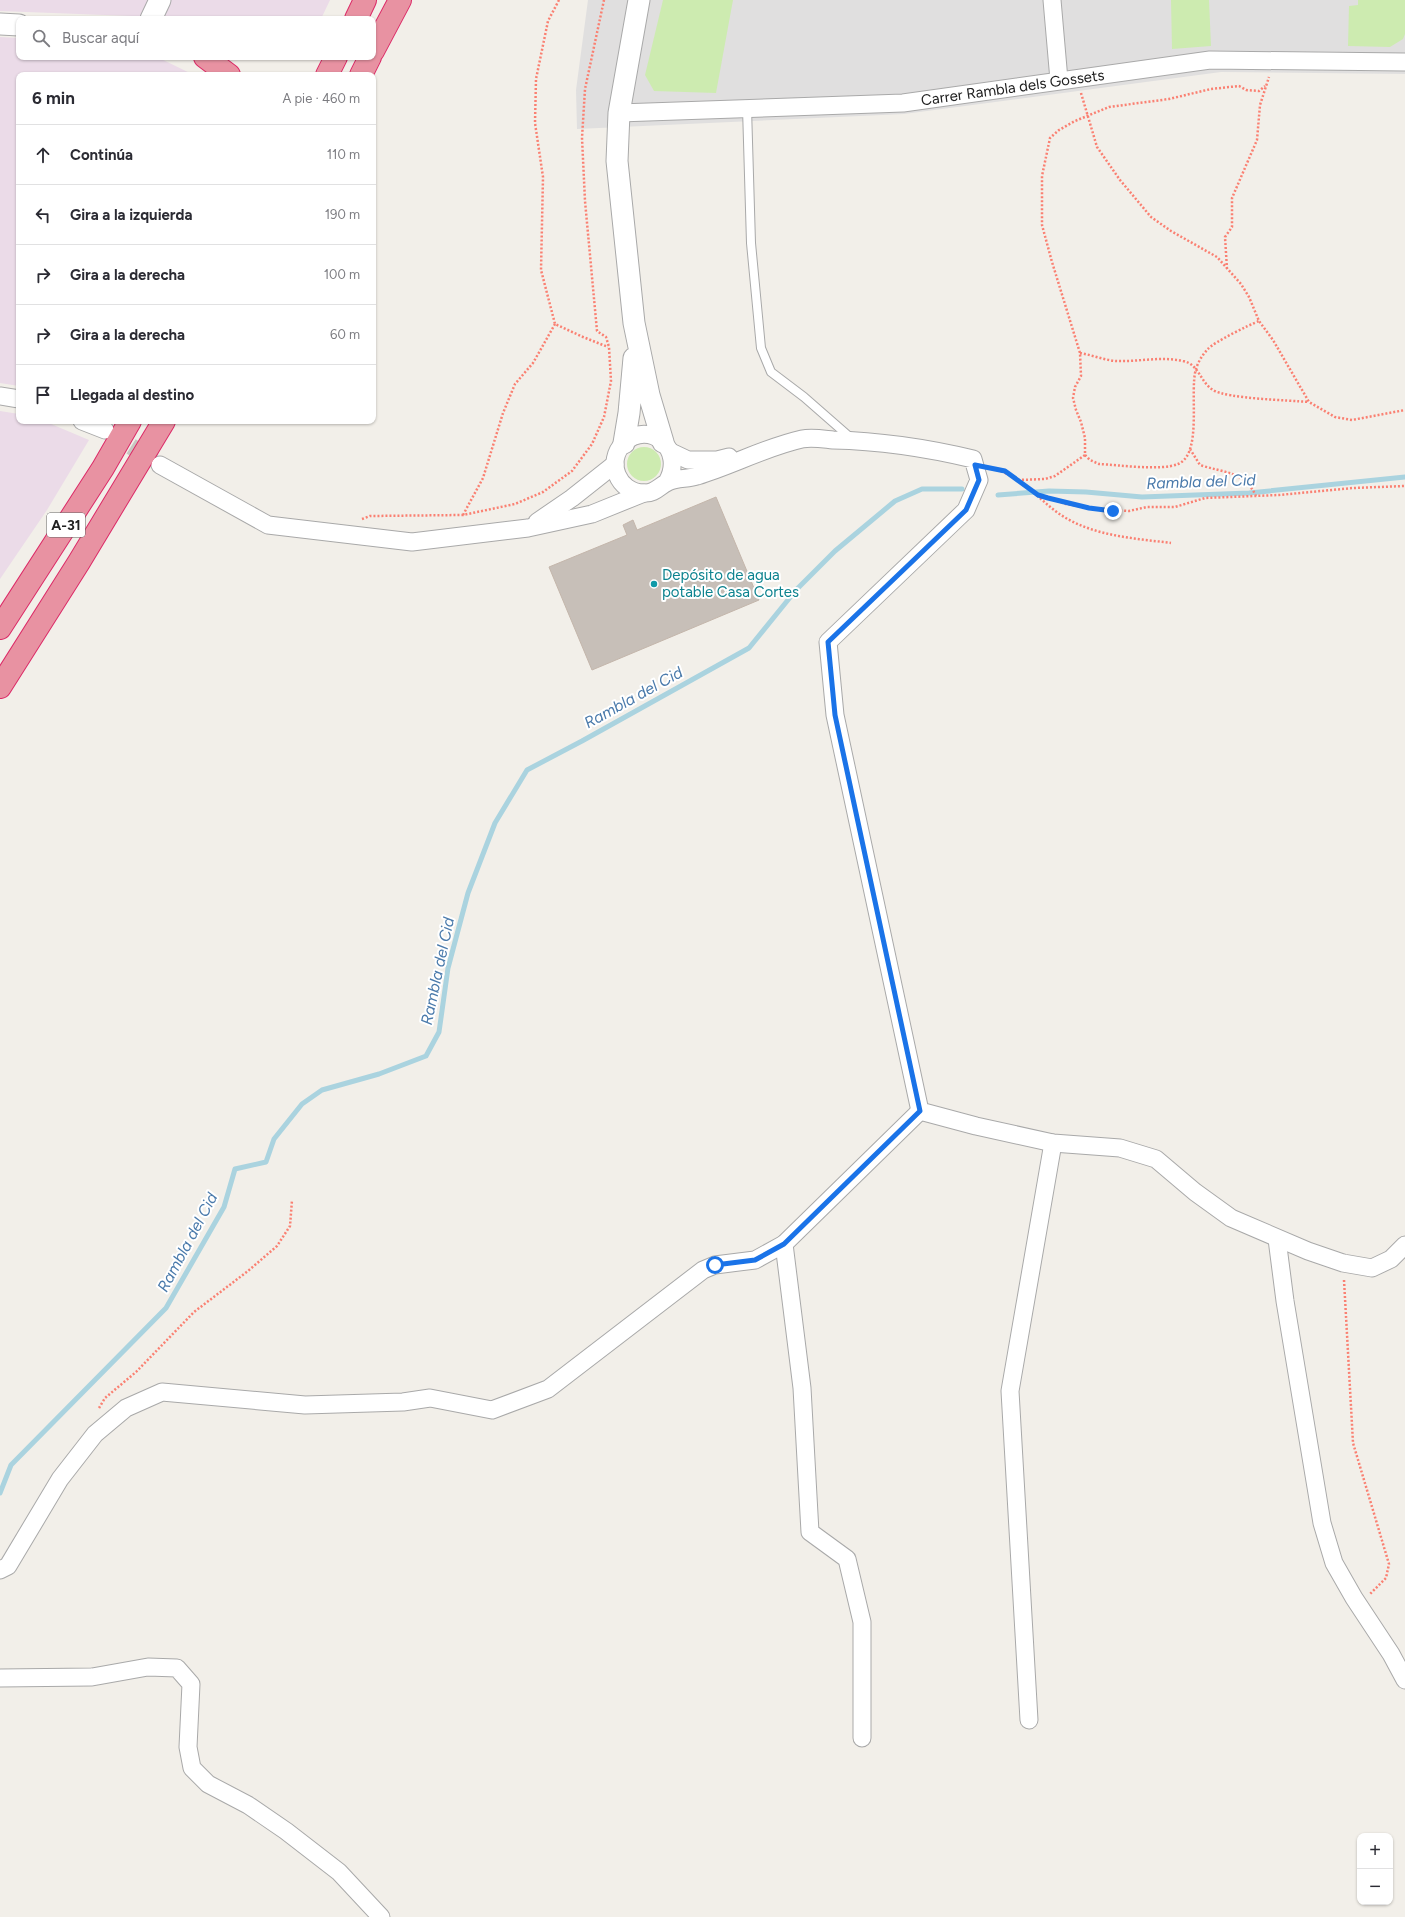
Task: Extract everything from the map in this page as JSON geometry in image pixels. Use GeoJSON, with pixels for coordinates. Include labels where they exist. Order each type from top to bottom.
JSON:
{"type":"FeatureCollection","features":[{"type":"Feature","properties":{"kind":"highway"},"geometry":{"type":"LineString","coordinates":[[343,16],[351,0]]}},
{"type":"Feature","properties":{"kind":"highway"},"geometry":{"type":"LineString","coordinates":[[358,16],[366,0]]}},
{"type":"Feature","properties":{"kind":"highway"},"geometry":{"type":"LineString","coordinates":[[376,45],[400,0]]}},
{"type":"Feature","properties":{"kind":"highway"},"geometry":{"type":"LineString","coordinates":[[209,60],[225,72]]}},
{"type":"Feature","properties":{"kind":"highway"},"geometry":{"type":"LineString","coordinates":[[328,72],[334,60]]}},
{"type":"Feature","properties":{"kind":"highway"},"geometry":{"type":"LineString","coordinates":[[362,72],[368,60]]}},
{"type":"Feature","properties":{"kind":"highway","name":"A-31"},"geometry":{"type":"LineString","coordinates":[[0,628],[103,468],[128,424]]}},
{"type":"Feature","properties":{"kind":"highway","name":"A-31"},"geometry":{"type":"LineString","coordinates":[[0,687],[79,562],[162,424]]}},
{"type":"Feature","properties":{"kind":"street"},"geometry":{"type":"LineString","coordinates":[[152,16],[160,0]]}},
{"type":"Feature","properties":{"kind":"street"},"geometry":{"type":"LineString","coordinates":[[160,465],[268,525],[412,542],[528,528],[592,514],[644,493],[657,490],[667,482],[673,468],[649,395],[634,323],[617,161],[619,113],[639,0]]}},
{"type":"Feature","properties":{"kind":"street"},"geometry":{"type":"LineString","coordinates":[[1052,0],[1059,80]]}},
{"type":"Feature","properties":{"kind":"street"},"geometry":{"type":"LineString","coordinates":[[0,24],[16,26]]}},
{"type":"Feature","properties":{"kind":"street","name":"Carrer Rambla dels Gossets"},"geometry":{"type":"LineString","coordinates":[[619,113],[903,103],[1210,60],[1405,62]]}},
{"type":"Feature","properties":{"kind":"street"},"geometry":{"type":"LineString","coordinates":[[634,323],[634,372],[624,443],[616,456],[615,464],[616,472],[623,485],[629,490],[644,493]]}},
{"type":"Feature","properties":{"kind":"street"},"geometry":{"type":"LineString","coordinates":[[0,396],[16,399]]}},
{"type":"Feature","properties":{"kind":"street"},"geometry":{"type":"LineString","coordinates":[[90,424],[105,430]]}},
{"type":"Feature","properties":{"kind":"street"},"geometry":{"type":"LineString","coordinates":[[624,443],[636,436],[651,436],[688,460],[717,460],[763,451]]}},
{"type":"Feature","properties":{"kind":"street"},"geometry":{"type":"LineString","coordinates":[[667,482],[696,477],[763,451],[804,438],[854,440],[941,451],[973,459],[979,480],[966,510],[828,642],[835,715],[920,1111]]}},
{"type":"Feature","properties":{"kind":"street"},"geometry":{"type":"LineString","coordinates":[[528,528],[572,498],[615,464]]}},
{"type":"Feature","properties":{"kind":"street"},"geometry":{"type":"LineString","coordinates":[[920,1111],[976,1126],[1053,1143],[1120,1148],[1156,1159],[1195,1192],[1231,1218],[1277,1239],[1343,1263],[1372,1268],[1391,1259],[1405,1245]]}},
{"type":"Feature","properties":{"kind":"street"},"geometry":{"type":"LineString","coordinates":[[0,1570],[8,1566],[60,1479],[95,1434],[126,1408],[162,1392],[305,1405],[403,1402],[430,1398],[492,1410],[548,1389],[703,1270],[715,1265],[755,1260],[784,1244],[920,1111]]}},
{"type":"Feature","properties":{"kind":"street"},"geometry":{"type":"LineString","coordinates":[[1029,1720],[1010,1391],[1053,1143]]}},
{"type":"Feature","properties":{"kind":"street"},"geometry":{"type":"LineString","coordinates":[[1277,1239],[1285,1301],[1322,1523],[1334,1564],[1354,1598],[1391,1654],[1405,1680]]}},
{"type":"Feature","properties":{"kind":"street"},"geometry":{"type":"LineString","coordinates":[[784,1244],[802,1388],[810,1532],[847,1559],[862,1622],[862,1738]]}},
{"type":"Feature","properties":{"kind":"street"},"geometry":{"type":"LineString","coordinates":[[0,1678],[92,1677],[148,1667],[177,1668],[191,1684],[188,1747],[192,1768],[208,1784],[248,1804],[339,1872],[381,1917]]}},
{"type":"Feature","properties":{"kind":"lane"},"geometry":{"type":"LineString","coordinates":[[746,108],[751,243],[761,348],[771,372],[804,396],[854,440]]}},
{"type":"Feature","properties":{"kind":"path"},"geometry":{"type":"LineString","coordinates":[[463,515],[483,478],[502,413],[515,384],[533,362],[555,324],[541,270],[543,177],[535,123],[536,79],[548,21],[559,0]]}},
{"type":"Feature","properties":{"kind":"path"},"geometry":{"type":"LineString","coordinates":[[359,520],[370,516],[463,515],[515,504],[543,492],[572,471],[592,444],[604,417],[611,381],[609,347],[606,337],[597,331],[585,201],[582,138],[585,89],[604,0]]}},
{"type":"Feature","properties":{"kind":"path"},"geometry":{"type":"LineString","coordinates":[[1227,269],[1225,237],[1232,227],[1232,198],[1257,140],[1260,105],[1265,86],[1276,60]]}},
{"type":"Feature","properties":{"kind":"path"},"geometry":{"type":"LineString","coordinates":[[1079,78],[1082,97],[1097,147],[1120,180],[1152,217],[1171,231],[1217,257],[1241,284],[1249,297],[1259,321],[1273,340],[1310,402]]}},
{"type":"Feature","properties":{"kind":"path"},"geometry":{"type":"LineString","coordinates":[[1018,480],[1045,479],[1055,476],[1085,455],[1086,447],[1081,422],[1073,398],[1075,387],[1081,376],[1080,353],[1042,225],[1042,176],[1050,138],[1059,130],[1109,107],[1169,99],[1211,89],[1240,86],[1246,90],[1259,91],[1265,86]]}},
{"type":"Feature","properties":{"kind":"path"},"geometry":{"type":"LineString","coordinates":[[1085,455],[1090,460],[1099,464],[1164,467],[1179,464],[1187,457],[1195,424],[1193,383],[1196,369],[1209,347],[1259,321]]}},
{"type":"Feature","properties":{"kind":"path"},"geometry":{"type":"LineString","coordinates":[[555,324],[583,338],[609,347]]}},
{"type":"Feature","properties":{"kind":"path"},"geometry":{"type":"LineString","coordinates":[[1080,353],[1117,361],[1138,359],[1184,361],[1196,369],[1204,383],[1213,390],[1226,395],[1310,402],[1335,417],[1352,420],[1405,410]]}},
{"type":"Feature","properties":{"kind":"path"},"geometry":{"type":"LineString","coordinates":[[1190,448],[1200,465],[1242,478],[1252,487],[1256,496]]}},
{"type":"Feature","properties":{"kind":"path"},"geometry":{"type":"LineString","coordinates":[[975,465],[1005,471],[1038,495],[1058,513],[1091,530],[1123,537],[1171,543]]}},
{"type":"Feature","properties":{"kind":"path"},"geometry":{"type":"LineString","coordinates":[[1038,495],[1066,504],[1089,508],[1129,511],[1147,507],[1175,507],[1205,498],[1405,486]]}},
{"type":"Feature","properties":{"kind":"path"},"geometry":{"type":"LineString","coordinates":[[95,1434],[93,1416],[105,1398],[136,1372],[194,1312],[248,1271],[277,1246],[290,1226],[292,1200]]}},
{"type":"Feature","properties":{"kind":"path"},"geometry":{"type":"LineString","coordinates":[[1343,1263],[1353,1443],[1389,1564],[1386,1578],[1371,1594],[1354,1598]]}},
{"type":"Feature","properties":{"kind":"shaded area"},"geometry":{"type":"Polygon","coordinates":[[[0,0],[330,0],[322,16],[131,16],[0,11],[0,0]]]}},
{"type":"Feature","properties":{"kind":"shaded area"},"geometry":{"type":"Polygon","coordinates":[[[588,0],[1405,0],[1405,74],[1221,72],[904,114],[577,129],[576,90],[588,0]]]}},
{"type":"Feature","properties":{"kind":"shaded area"},"geometry":{"type":"Polygon","coordinates":[[[0,37],[16,38],[16,60],[163,60],[188,72],[16,72],[16,386],[0,383],[0,37]]]}},
{"type":"Feature","properties":{"kind":"shaded area"},"geometry":{"type":"Polygon","coordinates":[[[0,411],[16,414],[16,424],[51,424],[89,440],[47,510],[0,579],[0,411]]]}},
{"type":"Feature","properties":{"kind":"green space"},"geometry":{"type":"Polygon","coordinates":[[[663,0],[733,0],[716,93],[654,91],[645,75],[663,0]]]}},
{"type":"Feature","properties":{"kind":"green space"},"geometry":{"type":"Polygon","coordinates":[[[1171,0],[1209,0],[1211,46],[1172,49],[1171,0]]]}},
{"type":"Feature","properties":{"kind":"green space"},"geometry":{"type":"Polygon","coordinates":[[[1358,0],[1405,0],[1405,34],[1403,39],[1390,47],[1348,46],[1349,6],[1358,5],[1358,0]]]}},
{"type":"Feature","properties":{"kind":"green space"},"geometry":{"type":"Polygon","coordinates":[[[644,447],[656,452],[661,464],[656,476],[644,481],[632,476],[627,464],[632,452],[644,447]]]}},
{"type":"Feature","properties":{"kind":"building","name":"Depósito de agua potable Casa Cortes"},"geometry":{"type":"Polygon","coordinates":[[[716,497],[759,600],[592,670],[549,567],[627,535],[623,525],[633,520],[637,530],[716,497]]]}},
{"type":"Feature","properties":{"kind":"waterway","name":"Rambla del Cid"},"geometry":{"type":"LineString","coordinates":[[998,495],[1049,491],[1086,492],[1142,497],[1249,493],[1405,477]]}},
{"type":"Feature","properties":{"kind":"waterway","name":"Rambla del Cid"},"geometry":{"type":"LineString","coordinates":[[0,1493],[11,1465],[166,1308],[224,1207],[235,1169],[266,1162],[274,1139],[302,1104],[322,1090],[379,1074],[426,1056],[439,1032],[448,968],[468,893],[495,823],[527,770],[749,648],[796,590],[835,551],[895,501],[922,489],[962,489]]}},
{"type":"Feature","properties":{"kind":"tunnel"},"geometry":{"type":"LineString","coordinates":[[110,433],[154,461]]}},
{"type":"Feature","properties":{"kind":"place","name":"Depósito de agua potable Casa Cortes"},"geometry":{"type":"Point","coordinates":[654,584]}},
{"type":"Feature","properties":{"kind":"route"},"geometry":{"type":"LineString","coordinates":[[715,1265],[755,1260],[784,1244],[805,1221],[920,1111],[835,715],[828,642],[966,510],[979,480],[975,465],[1005,471],[1038,495],[1066,504],[1113,511]]}}]}
